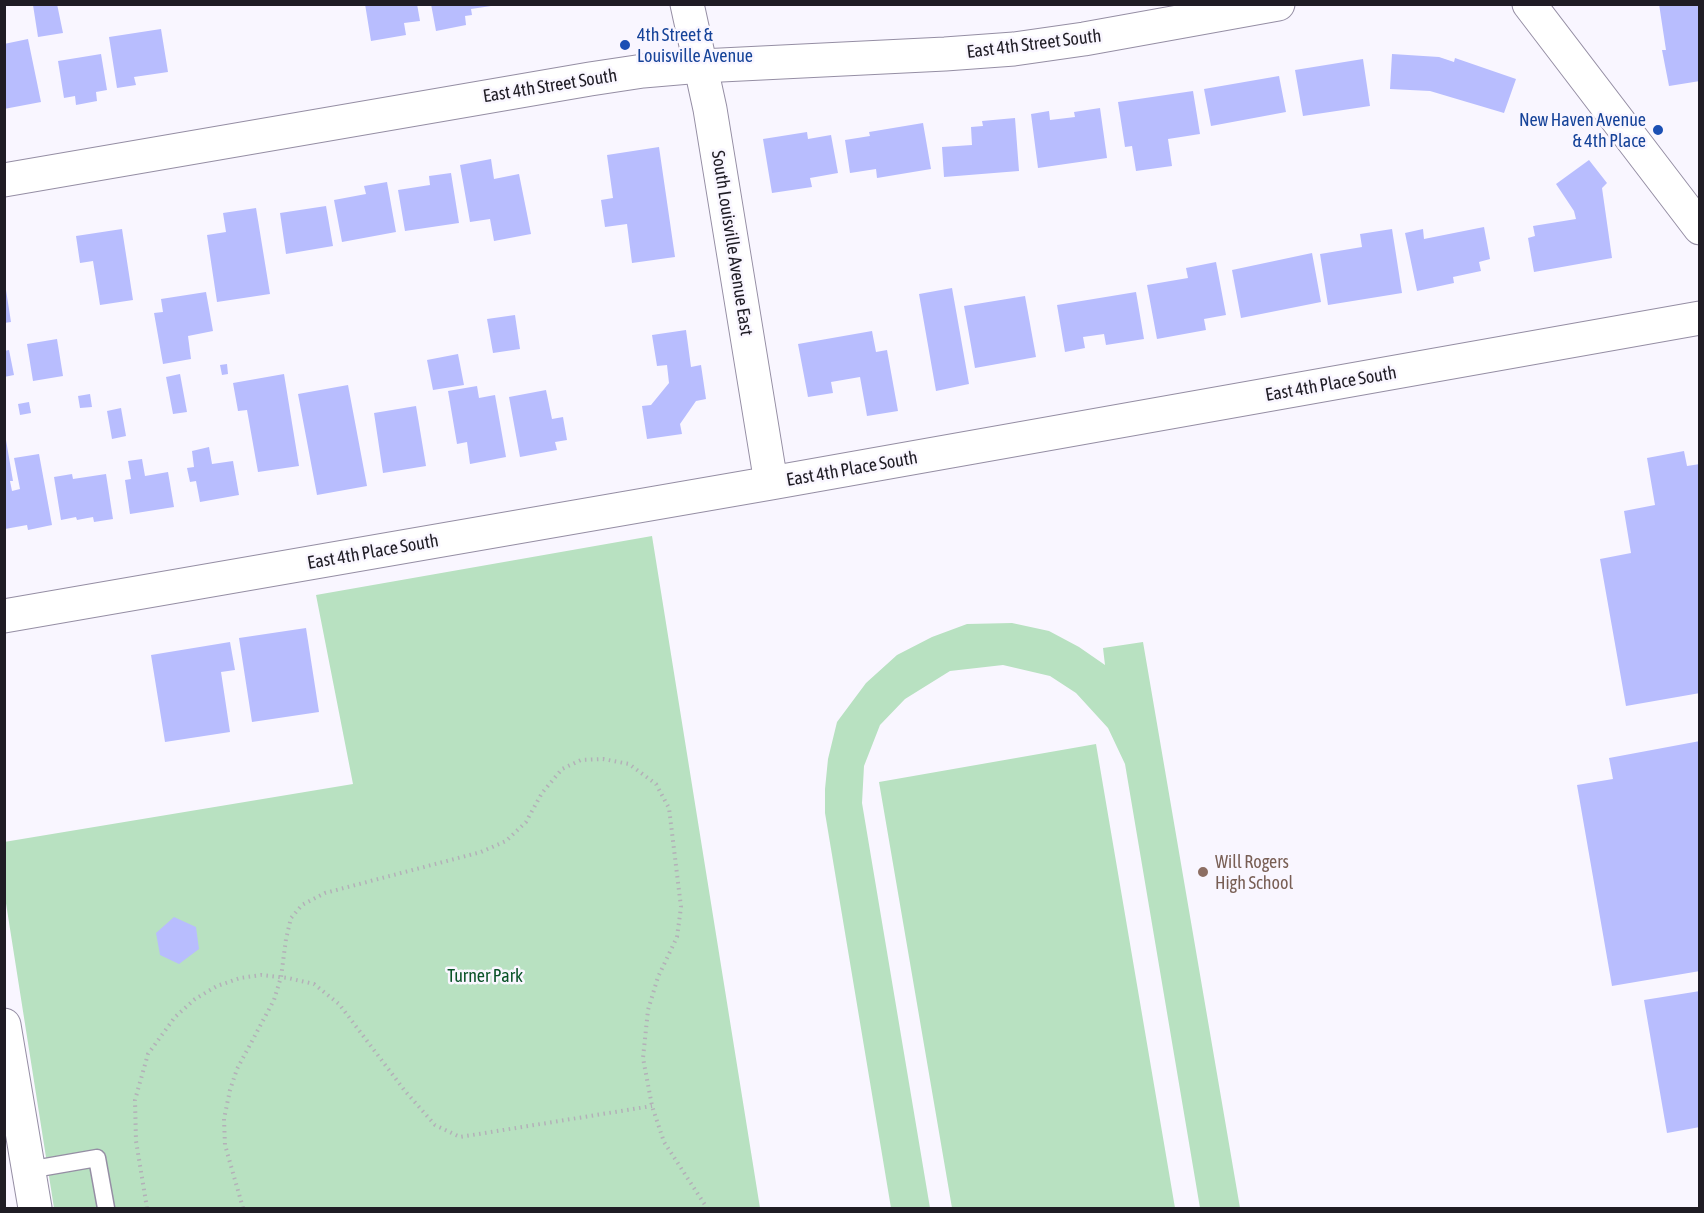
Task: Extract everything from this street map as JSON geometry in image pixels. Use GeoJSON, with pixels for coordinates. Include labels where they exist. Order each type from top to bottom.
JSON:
{"type":"FeatureCollection","features":[{"type":"Feature","properties":{"kind":"street","name":"South Louisville Avenue East"},"geometry":{"type":"LineString","coordinates":[[687,4],[714,132],[771,483]]}},
{"type":"Feature","properties":{"kind":"street","name":"East 4th Street South"},"geometry":{"type":"LineString","coordinates":[[4,180],[590,79],[701,66],[1014,49],[1084,39],[1278,4]]}},
{"type":"Feature","properties":{"kind":"street"},"geometry":{"type":"LineString","coordinates":[[1529,4],[1700,228]]}},
{"type":"Feature","properties":{"kind":"street","name":"East 4th Place South"},"geometry":{"type":"LineString","coordinates":[[4,616],[1700,318]]}},
{"type":"Feature","properties":{"kind":"street"},"geometry":{"type":"LineString","coordinates":[[4,1025],[34,1209]]}},
{"type":"Feature","properties":{"kind":"lane"},"geometry":{"type":"LineString","coordinates":[[28,1170],[98,1158],[106,1209]]}},
{"type":"Feature","properties":{"kind":"path"},"geometry":{"type":"LineString","coordinates":[[243,1209],[225,1145],[224,1119],[237,1069],[274,1000],[281,977],[291,918],[302,904],[325,893],[481,852],[506,841],[526,822],[543,793],[562,769],[581,760],[603,759],[629,764],[656,784],[669,808],[681,907],[677,937],[658,977],[648,1010],[643,1058],[652,1106],[664,1142],[707,1209]]}},
{"type":"Feature","properties":{"kind":"path"},"geometry":{"type":"LineString","coordinates":[[147,1209],[136,1141],[135,1100],[148,1054],[175,1017],[195,999],[217,986],[240,978],[261,975],[314,984],[339,1004],[405,1091],[435,1125],[460,1137],[652,1106]]}},
{"type":"Feature","properties":{"kind":"green space","name":"Turner Park"},"geometry":{"type":"Polygon","coordinates":[[[652,536],[760,1208],[54,1208],[5,897],[4,842],[353,784],[316,595],[652,536]]]}},
{"type":"Feature","properties":{"kind":"green space"},"geometry":{"type":"Polygon","coordinates":[[[1012,623],[1049,631],[1079,647],[1105,665],[1103,648],[1143,642],[1240,1208],[1200,1208],[1125,764],[1108,728],[1076,693],[1050,676],[1003,665],[950,671],[905,699],[880,725],[864,766],[862,803],[930,1208],[891,1208],[825,813],[828,759],[837,722],[866,683],[897,655],[932,637],[967,624],[1012,623]]]}},
{"type":"Feature","properties":{"kind":"green space"},"geometry":{"type":"Polygon","coordinates":[[[1096,744],[1175,1208],[952,1208],[879,782],[1096,744]]]}},
{"type":"Feature","properties":{"kind":"building"},"geometry":{"type":"Polygon","coordinates":[[[57,4],[63,33],[38,37],[33,5],[57,4]]]}},
{"type":"Feature","properties":{"kind":"building"},"geometry":{"type":"Polygon","coordinates":[[[365,4],[417,4],[420,21],[404,23],[406,35],[371,41],[365,4]]]}},
{"type":"Feature","properties":{"kind":"building"},"geometry":{"type":"Polygon","coordinates":[[[431,4],[491,4],[491,6],[471,9],[472,15],[465,16],[466,25],[436,31],[431,4]]]}},
{"type":"Feature","properties":{"kind":"building"},"geometry":{"type":"Polygon","coordinates":[[[1659,4],[1700,4],[1700,81],[1669,86],[1662,50],[1666,50],[1659,4]]]}},
{"type":"Feature","properties":{"kind":"building"},"geometry":{"type":"Polygon","coordinates":[[[161,29],[168,72],[134,77],[136,85],[117,88],[109,37],[161,29]]]}},
{"type":"Feature","properties":{"kind":"building"},"geometry":{"type":"Polygon","coordinates":[[[28,39],[41,102],[4,109],[4,44],[28,39]]]}},
{"type":"Feature","properties":{"kind":"building"},"geometry":{"type":"Polygon","coordinates":[[[101,54],[107,90],[96,92],[97,101],[76,105],[75,96],[64,98],[58,61],[101,54]]]}},
{"type":"Feature","properties":{"kind":"building"},"geometry":{"type":"Polygon","coordinates":[[[1392,54],[1439,57],[1454,62],[1455,58],[1516,79],[1504,113],[1430,91],[1390,89],[1392,54]]]}},
{"type":"Feature","properties":{"kind":"building"},"geometry":{"type":"Polygon","coordinates":[[[1363,59],[1370,106],[1303,116],[1295,70],[1363,59]]]}},
{"type":"Feature","properties":{"kind":"building"},"geometry":{"type":"Polygon","coordinates":[[[1279,76],[1286,112],[1211,126],[1204,89],[1279,76]]]}},
{"type":"Feature","properties":{"kind":"building"},"geometry":{"type":"Polygon","coordinates":[[[1193,91],[1200,134],[1168,139],[1172,166],[1136,171],[1132,146],[1125,147],[1118,102],[1193,91]]]}},
{"type":"Feature","properties":{"kind":"building"},"geometry":{"type":"Polygon","coordinates":[[[1100,108],[1107,158],[1038,168],[1031,114],[1049,111],[1050,120],[1075,117],[1074,112],[1100,108]]]}},
{"type":"Feature","properties":{"kind":"building"},"geometry":{"type":"Polygon","coordinates":[[[1015,118],[1019,171],[944,177],[942,147],[972,145],[971,127],[983,126],[982,121],[1015,118]]]}},
{"type":"Feature","properties":{"kind":"building"},"geometry":{"type":"Polygon","coordinates":[[[923,123],[931,169],[877,178],[876,169],[850,173],[845,140],[870,136],[869,132],[923,123]]]}},
{"type":"Feature","properties":{"kind":"building"},"geometry":{"type":"Polygon","coordinates":[[[807,132],[808,139],[831,135],[838,173],[810,178],[812,187],[772,193],[763,139],[807,132]]]}},
{"type":"Feature","properties":{"kind":"building"},"geometry":{"type":"Polygon","coordinates":[[[659,147],[675,257],[632,263],[627,224],[605,227],[601,200],[613,198],[607,155],[659,147]]]}},
{"type":"Feature","properties":{"kind":"building"},"geometry":{"type":"Polygon","coordinates":[[[491,159],[494,179],[519,174],[531,234],[494,241],[490,219],[470,222],[460,165],[491,159]]]}},
{"type":"Feature","properties":{"kind":"building"},"geometry":{"type":"Polygon","coordinates":[[[1589,160],[1607,183],[1602,188],[1612,258],[1534,272],[1528,238],[1535,236],[1533,226],[1576,219],[1574,211],[1556,184],[1589,160]]]}},
{"type":"Feature","properties":{"kind":"building"},"geometry":{"type":"Polygon","coordinates":[[[451,173],[459,223],[405,231],[398,190],[430,185],[429,176],[451,173]]]}},
{"type":"Feature","properties":{"kind":"building"},"geometry":{"type":"Polygon","coordinates":[[[387,182],[396,232],[342,242],[334,200],[366,194],[364,186],[387,182]]]}},
{"type":"Feature","properties":{"kind":"building"},"geometry":{"type":"Polygon","coordinates":[[[326,206],[333,246],[286,254],[280,213],[326,206]]]}},
{"type":"Feature","properties":{"kind":"building"},"geometry":{"type":"Polygon","coordinates":[[[256,208],[270,294],[217,302],[207,235],[226,232],[223,213],[256,208]]]}},
{"type":"Feature","properties":{"kind":"building"},"geometry":{"type":"Polygon","coordinates":[[[1484,227],[1490,259],[1479,262],[1481,271],[1453,277],[1454,283],[1417,291],[1405,233],[1423,229],[1424,239],[1484,227]]]}},
{"type":"Feature","properties":{"kind":"building"},"geometry":{"type":"Polygon","coordinates":[[[122,229],[133,300],[100,305],[93,261],[80,263],[76,236],[122,229]]]}},
{"type":"Feature","properties":{"kind":"building"},"geometry":{"type":"Polygon","coordinates":[[[1392,229],[1402,293],[1328,305],[1320,254],[1362,247],[1360,234],[1392,229]]]}},
{"type":"Feature","properties":{"kind":"building"},"geometry":{"type":"Polygon","coordinates":[[[1312,253],[1321,302],[1241,318],[1232,270],[1312,253]]]}},
{"type":"Feature","properties":{"kind":"building"},"geometry":{"type":"Polygon","coordinates":[[[1216,262],[1226,315],[1204,319],[1206,330],[1157,339],[1147,285],[1188,278],[1186,268],[1216,262]]]}},
{"type":"Feature","properties":{"kind":"building"},"geometry":{"type":"Polygon","coordinates":[[[952,288],[969,384],[936,391],[919,294],[952,288]]]}},
{"type":"Feature","properties":{"kind":"building"},"geometry":{"type":"Polygon","coordinates":[[[4,290],[6,290],[11,322],[4,323],[4,290]]]}},
{"type":"Feature","properties":{"kind":"building"},"geometry":{"type":"Polygon","coordinates":[[[206,292],[213,331],[188,336],[191,359],[163,364],[154,313],[163,312],[161,299],[206,292]]]}},
{"type":"Feature","properties":{"kind":"building"},"geometry":{"type":"Polygon","coordinates":[[[1136,292],[1144,339],[1106,345],[1104,334],[1083,337],[1085,348],[1065,352],[1057,305],[1136,292]]]}},
{"type":"Feature","properties":{"kind":"building"},"geometry":{"type":"Polygon","coordinates":[[[1025,296],[1036,357],[975,368],[964,306],[1025,296]]]}},
{"type":"Feature","properties":{"kind":"building"},"geometry":{"type":"Polygon","coordinates":[[[515,315],[520,349],[493,353],[487,319],[515,315]]]}},
{"type":"Feature","properties":{"kind":"building"},"geometry":{"type":"Polygon","coordinates":[[[686,330],[691,367],[701,365],[706,399],[696,401],[680,424],[682,434],[647,439],[642,406],[651,405],[669,383],[667,365],[657,366],[652,335],[686,330]]]}},
{"type":"Feature","properties":{"kind":"building"},"geometry":{"type":"Polygon","coordinates":[[[872,331],[876,352],[887,350],[898,411],[867,416],[860,377],[831,382],[833,393],[808,397],[798,344],[872,331]]]}},
{"type":"Feature","properties":{"kind":"building"},"geometry":{"type":"Polygon","coordinates":[[[57,339],[63,376],[33,381],[27,344],[57,339]]]}},
{"type":"Feature","properties":{"kind":"building"},"geometry":{"type":"Polygon","coordinates":[[[9,350],[14,375],[4,377],[4,351],[9,350]]]}},
{"type":"Feature","properties":{"kind":"building"},"geometry":{"type":"Polygon","coordinates":[[[458,354],[464,385],[433,390],[427,360],[458,354]]]}},
{"type":"Feature","properties":{"kind":"building"},"geometry":{"type":"Polygon","coordinates":[[[227,364],[228,374],[222,375],[220,365],[227,364]]]}},
{"type":"Feature","properties":{"kind":"building"},"geometry":{"type":"Polygon","coordinates":[[[180,374],[187,412],[173,414],[166,377],[180,374]]]}},
{"type":"Feature","properties":{"kind":"building"},"geometry":{"type":"Polygon","coordinates":[[[284,374],[299,466],[258,472],[247,410],[238,411],[233,383],[284,374]]]}},
{"type":"Feature","properties":{"kind":"building"},"geometry":{"type":"Polygon","coordinates":[[[348,385],[367,486],[317,495],[298,394],[348,385]]]}},
{"type":"Feature","properties":{"kind":"building"},"geometry":{"type":"Polygon","coordinates":[[[477,386],[479,398],[495,395],[506,457],[470,464],[467,442],[457,444],[448,391],[477,386]]]}},
{"type":"Feature","properties":{"kind":"building"},"geometry":{"type":"Polygon","coordinates":[[[546,390],[552,419],[563,417],[567,440],[555,442],[557,450],[520,457],[509,397],[546,390]]]}},
{"type":"Feature","properties":{"kind":"building"},"geometry":{"type":"Polygon","coordinates":[[[90,394],[92,407],[80,408],[78,396],[90,394]]]}},
{"type":"Feature","properties":{"kind":"building"},"geometry":{"type":"Polygon","coordinates":[[[29,402],[31,413],[20,415],[18,404],[29,402]]]}},
{"type":"Feature","properties":{"kind":"building"},"geometry":{"type":"Polygon","coordinates":[[[416,406],[426,466],[383,473],[374,413],[416,406]]]}},
{"type":"Feature","properties":{"kind":"building"},"geometry":{"type":"Polygon","coordinates":[[[121,408],[126,436],[112,439],[107,411],[121,408]]]}},
{"type":"Feature","properties":{"kind":"building"},"geometry":{"type":"Polygon","coordinates":[[[6,440],[13,481],[10,481],[12,491],[20,489],[14,458],[39,454],[52,525],[28,530],[27,525],[5,529],[6,440]]]}},
{"type":"Feature","properties":{"kind":"building"},"geometry":{"type":"Polygon","coordinates":[[[209,447],[212,464],[233,461],[239,495],[200,502],[196,481],[190,482],[187,468],[194,467],[192,451],[209,447]]]}},
{"type":"Feature","properties":{"kind":"building"},"geometry":{"type":"Polygon","coordinates":[[[1684,451],[1687,466],[1700,464],[1700,693],[1626,706],[1600,559],[1631,553],[1624,511],[1655,505],[1647,458],[1684,451]]]}},
{"type":"Feature","properties":{"kind":"building"},"geometry":{"type":"Polygon","coordinates":[[[142,459],[145,476],[168,472],[174,507],[130,514],[125,480],[131,479],[128,461],[142,459]]]}},
{"type":"Feature","properties":{"kind":"building"},"geometry":{"type":"Polygon","coordinates":[[[72,474],[73,479],[106,474],[113,519],[94,522],[93,517],[77,520],[76,517],[61,520],[54,477],[72,474]]]}},
{"type":"Feature","properties":{"kind":"building"},"geometry":{"type":"Polygon","coordinates":[[[306,628],[319,712],[252,722],[239,638],[306,628]]]}},
{"type":"Feature","properties":{"kind":"building"},"geometry":{"type":"Polygon","coordinates":[[[230,642],[235,670],[221,672],[230,732],[165,742],[151,655],[230,642]]]}},
{"type":"Feature","properties":{"kind":"building"},"geometry":{"type":"Polygon","coordinates":[[[1700,741],[1700,971],[1612,986],[1577,785],[1613,779],[1609,758],[1700,741]]]}},
{"type":"Feature","properties":{"kind":"building"},"geometry":{"type":"Polygon","coordinates":[[[174,917],[196,927],[199,949],[179,964],[160,955],[156,933],[174,917]]]}},
{"type":"Feature","properties":{"kind":"building"},"geometry":{"type":"Polygon","coordinates":[[[1700,991],[1700,1127],[1667,1133],[1644,1000],[1700,991]]]}},
{"type":"Feature","properties":{"kind":"place","name":"4th Street & Louisville Avenue"},"geometry":{"type":"Point","coordinates":[625,45]}},
{"type":"Feature","properties":{"kind":"place","name":"New Haven Avenue & 4th Place"},"geometry":{"type":"Point","coordinates":[1658,130]}},
{"type":"Feature","properties":{"kind":"place","name":"Will Rogers High School"},"geometry":{"type":"Point","coordinates":[1203,872]}}]}
